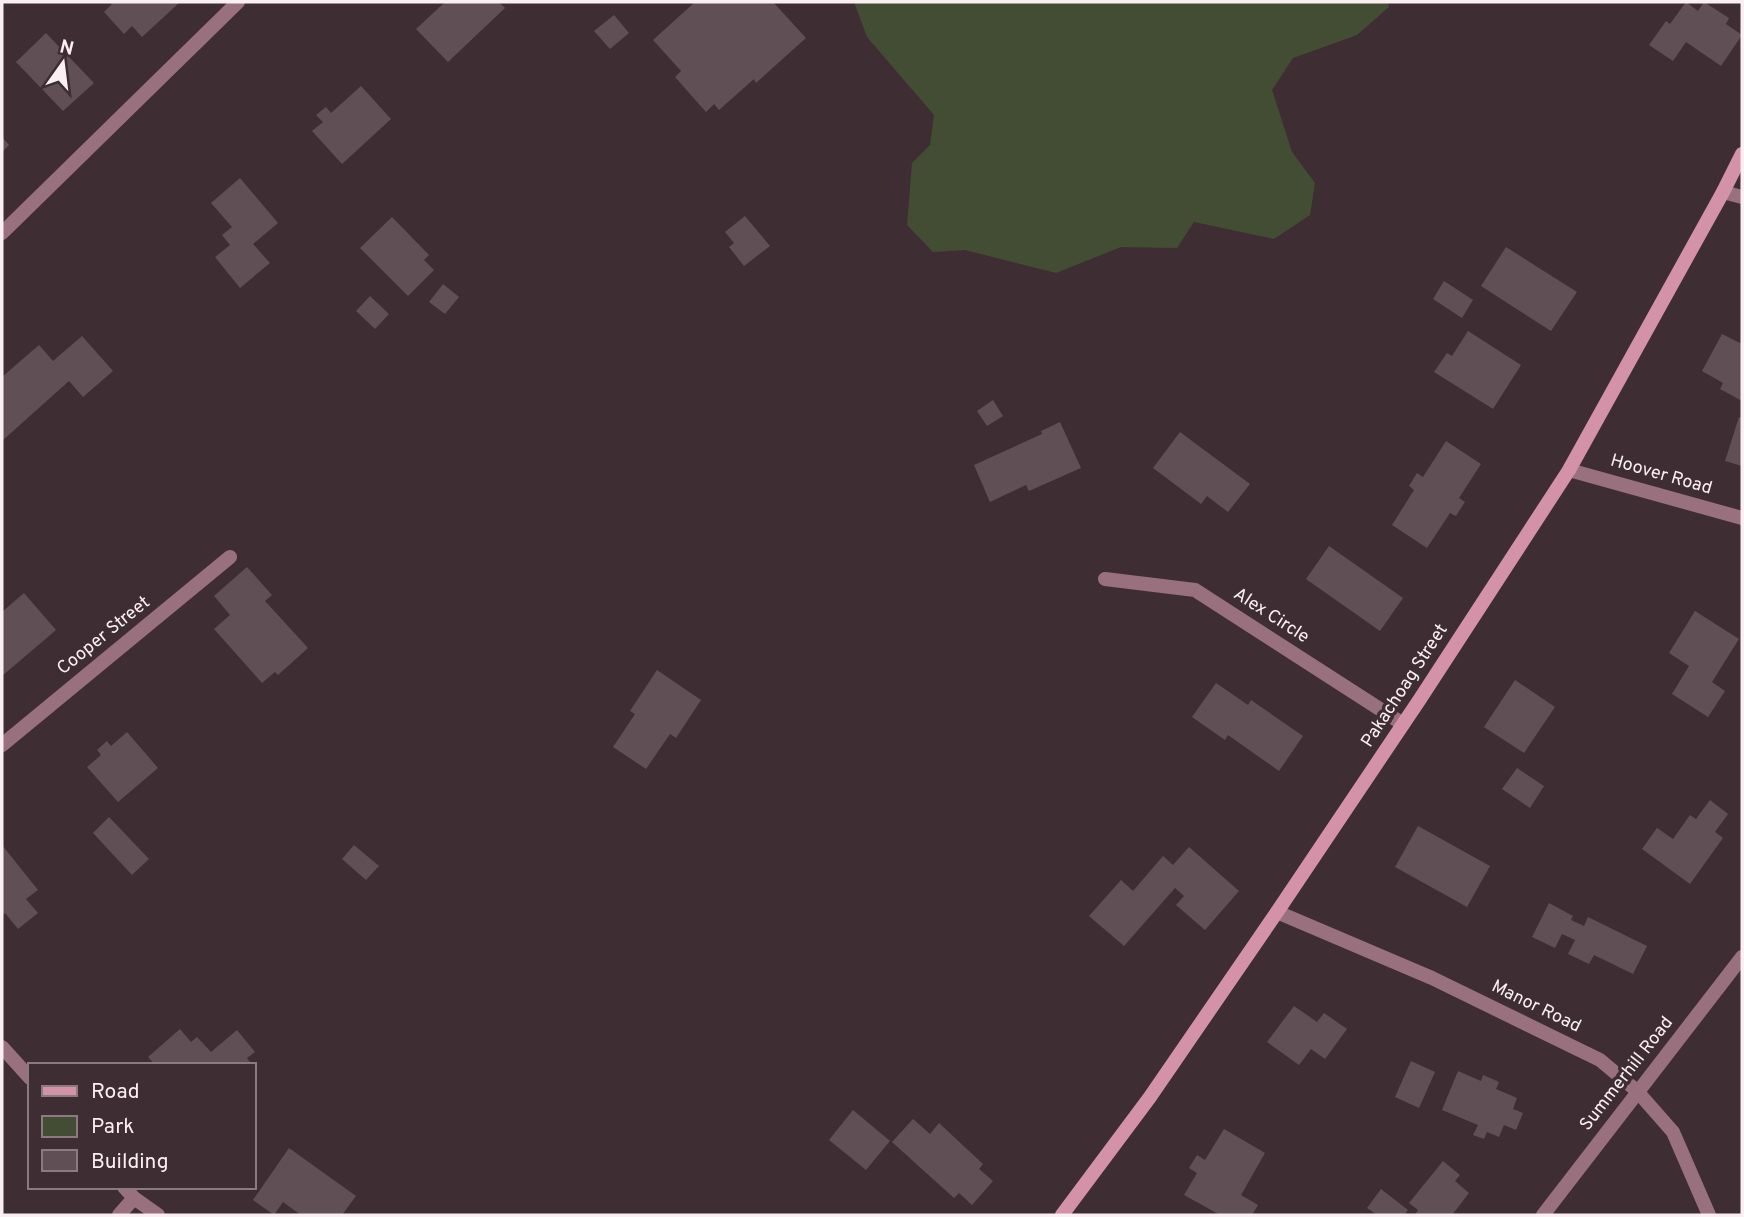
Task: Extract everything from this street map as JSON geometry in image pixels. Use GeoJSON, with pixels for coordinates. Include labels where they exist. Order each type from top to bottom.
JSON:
{"type":"FeatureCollection","features":[{"type":"Feature","properties":{"kind":"street"},"geometry":{"type":"LineString","coordinates":[[2,233],[238,2]]}},
{"type":"Feature","properties":{"kind":"street","name":"Pakachoag Street"},"geometry":{"type":"LineString","coordinates":[[1062,1215],[1150,1097],[1278,912],[1569,470],[1742,154]]}},
{"type":"Feature","properties":{"kind":"street"},"geometry":{"type":"LineString","coordinates":[[1723,192],[1742,197]]}},
{"type":"Feature","properties":{"kind":"street","name":"Hoover Road"},"geometry":{"type":"LineString","coordinates":[[1569,470],[1742,518]]}},
{"type":"Feature","properties":{"kind":"street","name":"Cooper Street"},"geometry":{"type":"LineString","coordinates":[[2,745],[230,557]]}},
{"type":"Feature","properties":{"kind":"street","name":"Alex Circle"},"geometry":{"type":"LineString","coordinates":[[1105,579],[1195,590],[1403,724]]}},
{"type":"Feature","properties":{"kind":"street","name":"Manor Road"},"geometry":{"type":"LineString","coordinates":[[1278,912],[1432,978],[1600,1060],[1637,1091],[1673,1132],[1709,1215]]}},
{"type":"Feature","properties":{"kind":"street","name":"Summerhill Road"},"geometry":{"type":"LineString","coordinates":[[1543,1215],[1742,957]]}},
{"type":"Feature","properties":{"kind":"street"},"geometry":{"type":"LineString","coordinates":[[2,1047],[28,1076]]}},
{"type":"Feature","properties":{"kind":"street"},"geometry":{"type":"LineString","coordinates":[[119,1215],[129,1192],[158,1215]]}},
{"type":"Feature","properties":{"kind":"green space"},"geometry":{"type":"Polygon","coordinates":[[[854,2],[1388,2],[1389,7],[1357,35],[1293,58],[1272,90],[1292,152],[1315,183],[1310,215],[1274,239],[1194,222],[1177,248],[1121,247],[1056,273],[965,250],[933,252],[907,225],[912,163],[930,145],[934,115],[867,37],[854,2]]]}},
{"type":"Feature","properties":{"kind":"building"},"geometry":{"type":"Polygon","coordinates":[[[109,2],[180,2],[142,37],[132,26],[124,34],[104,12],[112,4],[109,2]]]}},
{"type":"Feature","properties":{"kind":"building"},"geometry":{"type":"Polygon","coordinates":[[[445,2],[499,2],[505,8],[448,62],[416,29],[445,2]]]}},
{"type":"Feature","properties":{"kind":"building"},"geometry":{"type":"Polygon","coordinates":[[[695,2],[773,2],[806,38],[756,83],[754,79],[719,110],[714,104],[706,112],[675,77],[681,71],[653,40],[695,2]]]}},
{"type":"Feature","properties":{"kind":"building"},"geometry":{"type":"Polygon","coordinates":[[[1686,2],[1698,11],[1704,2],[1729,18],[1726,24],[1742,35],[1721,66],[1686,42],[1673,61],[1649,45],[1666,21],[1670,24],[1686,2]]]}},
{"type":"Feature","properties":{"kind":"building"},"geometry":{"type":"Polygon","coordinates":[[[614,15],[629,33],[610,49],[594,31],[614,15]]]}},
{"type":"Feature","properties":{"kind":"building"},"geometry":{"type":"Polygon","coordinates":[[[46,33],[94,83],[63,111],[16,62],[46,33]]]}},
{"type":"Feature","properties":{"kind":"building"},"geometry":{"type":"Polygon","coordinates":[[[361,86],[391,119],[342,164],[312,131],[323,122],[316,115],[326,107],[331,113],[361,86]]]}},
{"type":"Feature","properties":{"kind":"building"},"geometry":{"type":"Polygon","coordinates":[[[2,137],[9,145],[2,152],[2,137]]]}},
{"type":"Feature","properties":{"kind":"building"},"geometry":{"type":"Polygon","coordinates":[[[240,178],[278,223],[253,244],[270,263],[240,288],[215,257],[230,245],[222,235],[232,227],[211,203],[240,178]]]}},
{"type":"Feature","properties":{"kind":"building"},"geometry":{"type":"Polygon","coordinates":[[[745,216],[770,246],[744,266],[729,247],[734,243],[725,232],[745,216]]]}},
{"type":"Feature","properties":{"kind":"building"},"geometry":{"type":"Polygon","coordinates":[[[392,217],[429,255],[424,260],[434,270],[408,296],[360,248],[392,217]]]}},
{"type":"Feature","properties":{"kind":"building"},"geometry":{"type":"Polygon","coordinates":[[[1506,247],[1577,292],[1551,331],[1481,286],[1506,247]]]}},
{"type":"Feature","properties":{"kind":"building"},"geometry":{"type":"Polygon","coordinates":[[[1444,281],[1473,300],[1462,318],[1433,299],[1444,281]]]}},
{"type":"Feature","properties":{"kind":"building"},"geometry":{"type":"Polygon","coordinates":[[[443,284],[459,297],[445,314],[429,302],[443,284]]]}},
{"type":"Feature","properties":{"kind":"building"},"geometry":{"type":"Polygon","coordinates":[[[370,296],[389,314],[375,329],[356,311],[370,296]]]}},
{"type":"Feature","properties":{"kind":"building"},"geometry":{"type":"Polygon","coordinates":[[[1468,331],[1521,365],[1493,409],[1434,372],[1447,353],[1452,356],[1468,331]]]}},
{"type":"Feature","properties":{"kind":"building"},"geometry":{"type":"Polygon","coordinates":[[[1722,334],[1742,344],[1742,401],[1720,389],[1723,383],[1702,371],[1722,334]]]}},
{"type":"Feature","properties":{"kind":"building"},"geometry":{"type":"Polygon","coordinates":[[[82,336],[113,371],[83,397],[69,381],[2,441],[2,377],[39,345],[53,361],[82,336]]]}},
{"type":"Feature","properties":{"kind":"building"},"geometry":{"type":"Polygon","coordinates":[[[993,400],[1003,416],[987,426],[977,411],[993,400]]]}},
{"type":"Feature","properties":{"kind":"building"},"geometry":{"type":"Polygon","coordinates":[[[1739,417],[1742,418],[1742,466],[1725,461],[1739,417]]]}},
{"type":"Feature","properties":{"kind":"building"},"geometry":{"type":"Polygon","coordinates":[[[1060,422],[1081,468],[1029,491],[1026,485],[990,502],[974,465],[1042,434],[1041,431],[1060,422]]]}},
{"type":"Feature","properties":{"kind":"building"},"geometry":{"type":"Polygon","coordinates":[[[1180,432],[1250,484],[1228,512],[1207,496],[1201,504],[1153,468],[1180,432]]]}},
{"type":"Feature","properties":{"kind":"building"},"geometry":{"type":"Polygon","coordinates":[[[1446,441],[1481,464],[1459,498],[1465,502],[1456,516],[1450,513],[1427,548],[1392,525],[1414,490],[1409,486],[1417,473],[1423,477],[1446,441]]]}},
{"type":"Feature","properties":{"kind":"building"},"geometry":{"type":"Polygon","coordinates":[[[1329,546],[1403,598],[1380,631],[1306,579],[1329,546]]]}},
{"type":"Feature","properties":{"kind":"building"},"geometry":{"type":"Polygon","coordinates":[[[247,567],[272,595],[265,601],[308,648],[278,675],[275,672],[262,683],[214,629],[230,615],[214,596],[247,567]]]}},
{"type":"Feature","properties":{"kind":"building"},"geometry":{"type":"Polygon","coordinates":[[[24,593],[56,630],[2,676],[2,612],[24,593]]]}},
{"type":"Feature","properties":{"kind":"building"},"geometry":{"type":"Polygon","coordinates":[[[1695,611],[1739,639],[1712,682],[1725,691],[1708,717],[1672,694],[1689,666],[1669,653],[1695,611]]]}},
{"type":"Feature","properties":{"kind":"building"},"geometry":{"type":"Polygon","coordinates":[[[657,670],[701,700],[676,738],[670,734],[646,769],[613,747],[635,714],[630,711],[657,670]]]}},
{"type":"Feature","properties":{"kind":"building"},"geometry":{"type":"Polygon","coordinates":[[[1515,680],[1555,707],[1524,753],[1484,727],[1515,680]]]}},
{"type":"Feature","properties":{"kind":"building"},"geometry":{"type":"Polygon","coordinates":[[[1216,683],[1248,705],[1251,700],[1303,736],[1279,771],[1228,735],[1225,740],[1192,717],[1216,683]]]}},
{"type":"Feature","properties":{"kind":"building"},"geometry":{"type":"Polygon","coordinates":[[[127,732],[158,768],[118,802],[87,767],[101,755],[97,750],[107,741],[111,746],[127,732]]]}},
{"type":"Feature","properties":{"kind":"building"},"geometry":{"type":"Polygon","coordinates":[[[1517,768],[1544,786],[1530,808],[1502,789],[1517,768]]]}},
{"type":"Feature","properties":{"kind":"building"},"geometry":{"type":"Polygon","coordinates":[[[1710,800],[1728,814],[1715,832],[1723,838],[1690,884],[1642,849],[1657,828],[1673,839],[1690,815],[1696,819],[1710,800]]]}},
{"type":"Feature","properties":{"kind":"building"},"geometry":{"type":"Polygon","coordinates":[[[109,817],[149,859],[132,875],[93,833],[109,817]]]}},
{"type":"Feature","properties":{"kind":"building"},"geometry":{"type":"Polygon","coordinates":[[[1418,826],[1490,866],[1467,907],[1395,867],[1418,826]]]}},
{"type":"Feature","properties":{"kind":"building"},"geometry":{"type":"Polygon","coordinates":[[[2,845],[38,890],[26,899],[38,913],[18,929],[5,913],[2,916],[2,845]]]}},
{"type":"Feature","properties":{"kind":"building"},"geometry":{"type":"Polygon","coordinates":[[[354,845],[379,866],[366,880],[342,859],[354,845]]]}},
{"type":"Feature","properties":{"kind":"building"},"geometry":{"type":"Polygon","coordinates":[[[1189,847],[1239,891],[1205,930],[1176,905],[1184,896],[1175,888],[1124,946],[1089,916],[1121,880],[1133,891],[1163,856],[1173,865],[1189,847]]]}},
{"type":"Feature","properties":{"kind":"building"},"geometry":{"type":"Polygon","coordinates":[[[1549,903],[1573,916],[1571,920],[1584,926],[1588,917],[1647,946],[1633,974],[1594,955],[1589,964],[1568,954],[1575,940],[1562,934],[1555,948],[1532,937],[1549,903]]]}},
{"type":"Feature","properties":{"kind":"building"},"geometry":{"type":"Polygon","coordinates":[[[1294,1006],[1317,1022],[1324,1013],[1347,1029],[1325,1059],[1311,1049],[1299,1065],[1267,1042],[1294,1006]]]}},
{"type":"Feature","properties":{"kind":"building"},"geometry":{"type":"Polygon","coordinates":[[[180,1029],[191,1042],[197,1037],[211,1052],[237,1030],[255,1052],[247,1058],[251,1063],[153,1063],[148,1057],[180,1029]]]}},
{"type":"Feature","properties":{"kind":"building"},"geometry":{"type":"Polygon","coordinates":[[[1411,1061],[1435,1072],[1419,1108],[1395,1097],[1411,1061]]]}},
{"type":"Feature","properties":{"kind":"building"},"geometry":{"type":"Polygon","coordinates":[[[1458,1071],[1481,1081],[1483,1075],[1499,1082],[1496,1089],[1517,1098],[1513,1109],[1523,1113],[1516,1130],[1504,1125],[1499,1137],[1487,1132],[1484,1139],[1473,1135],[1478,1125],[1442,1110],[1458,1071]]]}},
{"type":"Feature","properties":{"kind":"building"},"geometry":{"type":"Polygon","coordinates":[[[853,1110],[890,1141],[866,1170],[829,1140],[853,1110]]]}},
{"type":"Feature","properties":{"kind":"building"},"geometry":{"type":"Polygon","coordinates":[[[913,1119],[930,1134],[939,1123],[983,1164],[979,1169],[993,1181],[972,1205],[959,1193],[954,1198],[892,1142],[913,1119]]]}},
{"type":"Feature","properties":{"kind":"building"},"geometry":{"type":"Polygon","coordinates":[[[1224,1129],[1265,1153],[1241,1195],[1258,1205],[1252,1215],[1220,1215],[1184,1195],[1197,1173],[1189,1168],[1197,1155],[1205,1160],[1224,1129]]]}},
{"type":"Feature","properties":{"kind":"building"},"geometry":{"type":"Polygon","coordinates":[[[289,1148],[356,1196],[342,1215],[301,1215],[283,1202],[274,1215],[253,1200],[289,1148]]]}},
{"type":"Feature","properties":{"kind":"building"},"geometry":{"type":"Polygon","coordinates":[[[1443,1161],[1460,1175],[1455,1181],[1469,1193],[1452,1215],[1415,1215],[1418,1210],[1409,1203],[1443,1161]]]}},
{"type":"Feature","properties":{"kind":"building"},"geometry":{"type":"Polygon","coordinates":[[[1381,1189],[1408,1210],[1404,1215],[1377,1215],[1367,1208],[1381,1189]]]}}]}
